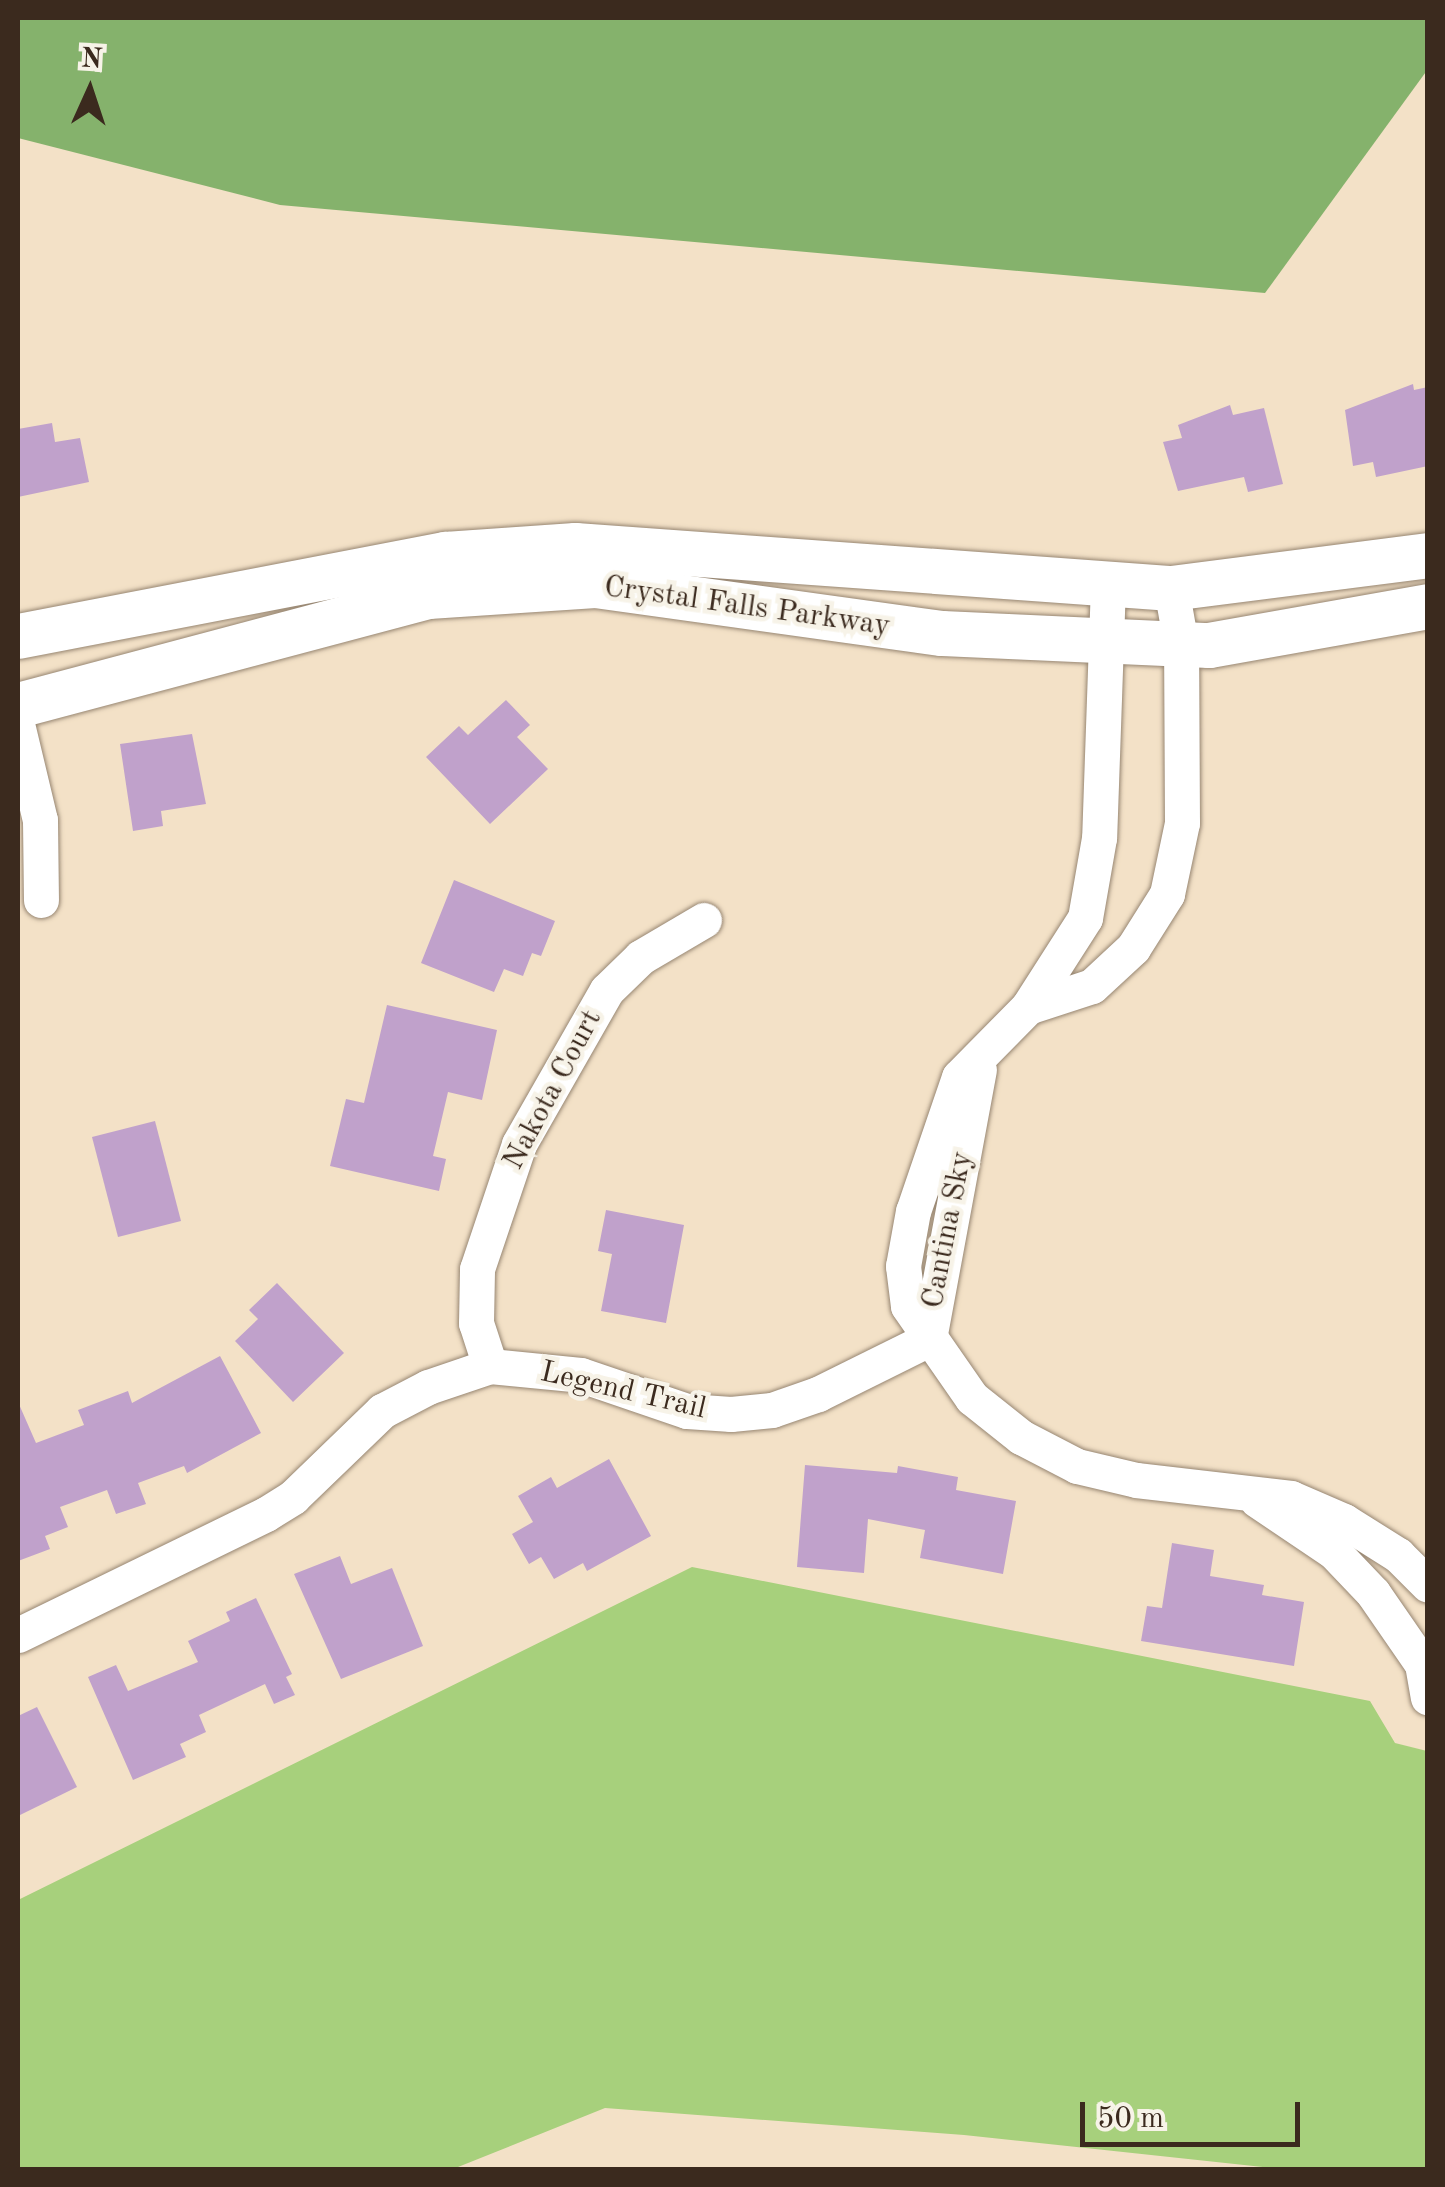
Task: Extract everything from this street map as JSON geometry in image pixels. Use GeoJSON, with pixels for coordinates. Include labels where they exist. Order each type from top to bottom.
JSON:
{"type":"FeatureCollection","features":[{"type":"Feature","properties":{"kind":"street","name":"Crystal Falls Parkway"},"geometry":{"type":"LineString","coordinates":[[18,636],[445,554],[575,545],[1171,588],[1428,555]]}},
{"type":"Feature","properties":{"kind":"street","name":"Cantina Sky"},"geometry":{"type":"LineString","coordinates":[[929,1339],[984,1050],[1028,1007],[1085,918],[1094,877],[1108,584]]}},
{"type":"Feature","properties":{"kind":"street","name":"Crystal Falls Parkway"},"geometry":{"type":"LineString","coordinates":[[18,705],[428,596],[576,586],[677,593],[942,633],[1209,645],[1428,606]]}},
{"type":"Feature","properties":{"kind":"street","name":"Cantina Sky"},"geometry":{"type":"LineString","coordinates":[[1028,1007],[1092,986],[1133,948],[1167,894],[1182,822],[1181,644],[1171,588]]}},
{"type":"Feature","properties":{"kind":"street"},"geometry":{"type":"LineString","coordinates":[[18,728],[40,820],[41,900]]}},
{"type":"Feature","properties":{"kind":"street","name":"Nakota Court"},"geometry":{"type":"LineString","coordinates":[[490,1366],[476,1323],[478,1269],[520,1144],[607,990],[641,957],[704,920]]}},
{"type":"Feature","properties":{"kind":"street"},"geometry":{"type":"LineString","coordinates":[[929,1339],[972,1398],[1021,1438],[1076,1466],[1250,1495],[1291,1498],[1344,1521],[1421,1566]]}},
{"type":"Feature","properties":{"kind":"street","name":"Legend Trail"},"geometry":{"type":"LineString","coordinates":[[18,1635],[266,1514],[293,1497],[382,1411],[428,1387],[490,1366],[581,1375],[687,1411],[731,1414],[772,1410],[818,1394],[929,1339]]}},
{"type":"Feature","properties":{"kind":"street"},"geometry":{"type":"LineString","coordinates":[[1250,1495],[1334,1552],[1373,1592],[1422,1664],[1428,1698]]}},
{"type":"Feature","properties":{"kind":"green space"},"geometry":{"type":"Polygon","coordinates":[[[18,18],[1427,18],[1428,69],[1265,293],[280,205],[18,138],[18,18]]]}},
{"type":"Feature","properties":{"kind":"green space"},"geometry":{"type":"Polygon","coordinates":[[[692,1567],[1370,1701],[1395,1743],[1427,1751],[1427,2169],[1282,2169],[964,2135],[605,2108],[453,2169],[18,2169],[18,1900],[692,1567]]]}},
{"type":"Feature","properties":{"kind":"building"},"geometry":{"type":"Polygon","coordinates":[[[1413,384],[1414,390],[1428,387],[1428,466],[1376,477],[1373,462],[1353,466],[1345,410],[1413,384]]]}},
{"type":"Feature","properties":{"kind":"building"},"geometry":{"type":"Polygon","coordinates":[[[1230,405],[1233,415],[1264,408],[1283,484],[1248,492],[1244,477],[1178,491],[1163,442],[1182,438],[1178,425],[1230,405]]]}},
{"type":"Feature","properties":{"kind":"building"},"geometry":{"type":"Polygon","coordinates":[[[52,423],[55,442],[80,438],[89,482],[18,497],[18,429],[52,423]]]}},
{"type":"Feature","properties":{"kind":"building"},"geometry":{"type":"Polygon","coordinates":[[[506,700],[530,725],[517,737],[548,769],[490,824],[426,757],[459,726],[468,735],[506,700]]]}},
{"type":"Feature","properties":{"kind":"building"},"geometry":{"type":"Polygon","coordinates":[[[192,734],[206,804],[161,811],[163,826],[133,831],[120,744],[192,734]]]}},
{"type":"Feature","properties":{"kind":"building"},"geometry":{"type":"Polygon","coordinates":[[[454,880],[555,921],[541,956],[532,953],[523,976],[504,969],[494,992],[421,963],[454,880]]]}},
{"type":"Feature","properties":{"kind":"building"},"geometry":{"type":"Polygon","coordinates":[[[387,1005],[497,1030],[482,1100],[448,1092],[433,1156],[446,1159],[439,1191],[330,1166],[346,1099],[364,1103],[387,1005]]]}},
{"type":"Feature","properties":{"kind":"building"},"geometry":{"type":"Polygon","coordinates":[[[155,1121],[181,1221],[118,1237],[92,1137],[155,1121]]]}},
{"type":"Feature","properties":{"kind":"building"},"geometry":{"type":"Polygon","coordinates":[[[606,1210],[684,1225],[666,1323],[601,1311],[612,1254],[598,1251],[606,1210]]]}},
{"type":"Feature","properties":{"kind":"building"},"geometry":{"type":"Polygon","coordinates":[[[277,1283],[344,1353],[293,1402],[235,1341],[258,1319],[249,1310],[277,1283]]]}},
{"type":"Feature","properties":{"kind":"building"},"geometry":{"type":"Polygon","coordinates":[[[220,1356],[261,1433],[187,1473],[184,1466],[138,1483],[146,1504],[116,1514],[107,1490],[60,1507],[68,1527],[45,1536],[50,1549],[18,1561],[18,1402],[36,1443],[84,1425],[78,1410],[128,1391],[132,1403],[220,1356]]]}},
{"type":"Feature","properties":{"kind":"building"},"geometry":{"type":"Polygon","coordinates":[[[609,1459],[651,1536],[587,1571],[583,1563],[554,1579],[541,1557],[529,1564],[512,1534],[533,1522],[518,1496],[551,1477],[557,1488],[609,1459]]]}},
{"type":"Feature","properties":{"kind":"building"},"geometry":{"type":"Polygon","coordinates":[[[805,1465],[897,1473],[898,1466],[958,1477],[956,1490],[1016,1501],[1003,1574],[920,1558],[925,1530],[868,1519],[864,1573],[797,1567],[805,1465]]]}},
{"type":"Feature","properties":{"kind":"building"},"geometry":{"type":"Polygon","coordinates":[[[1172,1543],[1214,1550],[1210,1576],[1264,1585],[1262,1595],[1304,1602],[1294,1666],[1141,1641],[1147,1606],[1162,1608],[1172,1543]]]}},
{"type":"Feature","properties":{"kind":"building"},"geometry":{"type":"Polygon","coordinates":[[[340,1556],[351,1584],[392,1568],[423,1646],[341,1679],[294,1574],[340,1556]]]}},
{"type":"Feature","properties":{"kind":"building"},"geometry":{"type":"Polygon","coordinates":[[[256,1598],[292,1674],[286,1677],[295,1695],[274,1704],[265,1684],[199,1715],[206,1732],[180,1744],[186,1757],[133,1780],[88,1677],[116,1665],[128,1691],[198,1662],[188,1641],[230,1621],[226,1612],[256,1598]]]}},
{"type":"Feature","properties":{"kind":"building"},"geometry":{"type":"Polygon","coordinates":[[[37,1707],[77,1787],[18,1816],[18,1716],[37,1707]]]}}]}
